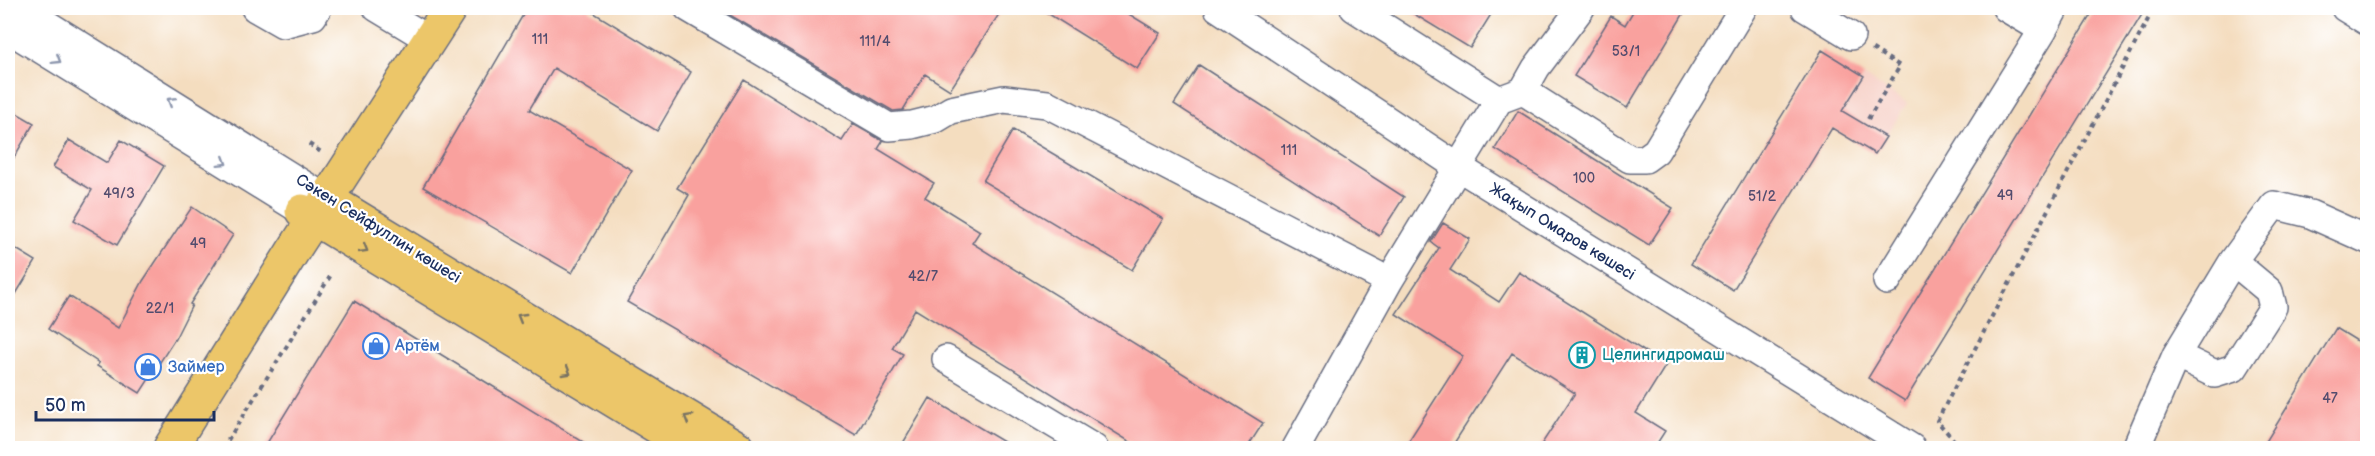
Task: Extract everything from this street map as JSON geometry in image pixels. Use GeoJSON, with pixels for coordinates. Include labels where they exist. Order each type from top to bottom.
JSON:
{"type":"FeatureCollection","features":[{"type":"Feature","properties":{"kind":"main road"},"geometry":{"type":"LineString","coordinates":[[170,448],[315,210],[450,8]]}},
{"type":"Feature","properties":{"kind":"main road","name":"Сәкен Сейфуллин көшесі"},"geometry":{"type":"LineString","coordinates":[[315,210],[692,448]]}},
{"type":"Feature","properties":{"kind":"main road","name":"Сәкен Сейфуллин көшесі"},"geometry":{"type":"LineString","coordinates":[[315,210],[738,448]]}},
{"type":"Feature","properties":{"kind":"street","name":"Сәкен Сейфуллин көшесі"},"geometry":{"type":"LineString","coordinates":[[21,8],[315,210]]}},
{"type":"Feature","properties":{"kind":"street"},"geometry":{"type":"LineString","coordinates":[[255,8],[283,24],[313,16],[318,8]]}},
{"type":"Feature","properties":{"kind":"street"},"geometry":{"type":"LineString","coordinates":[[377,8],[430,40]]}},
{"type":"Feature","properties":{"kind":"street"},"geometry":{"type":"LineString","coordinates":[[688,8],[889,127],[912,125],[936,119],[951,110],[1004,99],[1047,104],[1389,281]]}},
{"type":"Feature","properties":{"kind":"street"},"geometry":{"type":"LineString","coordinates":[[1354,8],[1511,96],[1630,159],[1645,159],[1656,151],[1743,8]]}},
{"type":"Feature","properties":{"kind":"street"},"geometry":{"type":"LineString","coordinates":[[1296,448],[1389,281],[1458,167],[1581,8]]}},
{"type":"Feature","properties":{"kind":"street"},"geometry":{"type":"LineString","coordinates":[[1805,8],[1851,36]]}},
{"type":"Feature","properties":{"kind":"street"},"geometry":{"type":"LineString","coordinates":[[1887,281],[2049,19],[2006,8]]}},
{"type":"Feature","properties":{"kind":"street"},"geometry":{"type":"LineString","coordinates":[[2345,8],[2367,22]]}},
{"type":"Feature","properties":{"kind":"street","name":"Жақып Омаров көшесі"},"geometry":{"type":"LineString","coordinates":[[1236,12],[1458,167],[1912,448]]}},
{"type":"Feature","properties":{"kind":"street","name":"Сәкен Сейфуллин көшесі"},"geometry":{"type":"LineString","coordinates":[[8,29],[315,210]]}},
{"type":"Feature","properties":{"kind":"street"},"geometry":{"type":"LineString","coordinates":[[2136,448],[2176,355],[2233,261],[2274,205],[2310,214],[2367,240]]}},
{"type":"Feature","properties":{"kind":"street"},"geometry":{"type":"LineString","coordinates":[[2176,355],[2215,374],[2234,368],[2273,307],[2269,291],[2233,261]]}},
{"type":"Feature","properties":{"kind":"street"},"geometry":{"type":"LineString","coordinates":[[946,359],[1094,448]]}},
{"type":"Feature","properties":{"kind":"path"},"geometry":{"type":"LineString","coordinates":[[1961,448],[1936,421],[2154,8]]}},
{"type":"Feature","properties":{"kind":"path"},"geometry":{"type":"LineString","coordinates":[[1851,36],[1900,66],[1868,118]]}},
{"type":"Feature","properties":{"kind":"path"},"geometry":{"type":"LineString","coordinates":[[309,144],[321,152]]}},
{"type":"Feature","properties":{"kind":"path"},"geometry":{"type":"LineString","coordinates":[[223,448],[331,275]]}},
{"type":"Feature","properties":{"kind":"shaded area"},"geometry":{"type":"Polygon","coordinates":[[[1864,76],[1907,103],[1875,154],[1832,128],[1864,76]]]}},
{"type":"Feature","properties":{"kind":"building"},"geometry":{"type":"Polygon","coordinates":[[[527,8],[586,8],[691,72],[657,131],[554,68],[529,110],[632,170],[572,273],[423,187],[527,8]]]}},
{"type":"Feature","properties":{"kind":"building"},"geometry":{"type":"Polygon","coordinates":[[[718,8],[1003,8],[950,90],[925,74],[903,110],[893,111],[718,8]]]}},
{"type":"Feature","properties":{"kind":"building"},"geometry":{"type":"Polygon","coordinates":[[[1039,8],[1119,8],[1160,33],[1137,69],[1039,8]]]}},
{"type":"Feature","properties":{"kind":"building"},"geometry":{"type":"Polygon","coordinates":[[[1404,8],[1495,8],[1470,48],[1404,8]]]}},
{"type":"Feature","properties":{"kind":"building"},"geometry":{"type":"Polygon","coordinates":[[[1635,8],[1687,8],[1627,108],[1574,76],[1611,16],[1625,25],[1635,8]]]}},
{"type":"Feature","properties":{"kind":"building"},"geometry":{"type":"Polygon","coordinates":[[[2095,8],[2146,8],[1905,401],[1868,378],[2095,8]]]}},
{"type":"Feature","properties":{"kind":"building"},"geometry":{"type":"Polygon","coordinates":[[[1822,50],[1864,76],[1842,111],[1886,137],[1875,154],[1832,128],[1733,290],[1691,264],[1822,50]]]}},
{"type":"Feature","properties":{"kind":"building"},"geometry":{"type":"Polygon","coordinates":[[[1199,65],[1404,197],[1379,236],[1174,104],[1199,65]]]}},
{"type":"Feature","properties":{"kind":"building"},"geometry":{"type":"Polygon","coordinates":[[[744,80],[842,141],[853,124],[883,141],[878,149],[934,183],[925,197],[980,231],[972,243],[1263,423],[1247,448],[1140,448],[915,309],[892,348],[903,354],[856,435],[627,302],[689,195],[677,188],[744,80]]]}},
{"type":"Feature","properties":{"kind":"building"},"geometry":{"type":"Polygon","coordinates":[[[8,108],[34,123],[8,168],[8,108]]]}},
{"type":"Feature","properties":{"kind":"building"},"geometry":{"type":"Polygon","coordinates":[[[1518,111],[1673,208],[1649,245],[1495,149],[1518,111]]]}},
{"type":"Feature","properties":{"kind":"building"},"geometry":{"type":"Polygon","coordinates":[[[1013,130],[1163,219],[1132,270],[983,181],[1013,130]]]}},
{"type":"Feature","properties":{"kind":"building"},"geometry":{"type":"Polygon","coordinates":[[[69,140],[107,163],[121,140],[164,166],[117,245],[74,220],[92,190],[53,167],[69,140]]]}},
{"type":"Feature","properties":{"kind":"building"},"geometry":{"type":"Polygon","coordinates":[[[192,207],[233,235],[190,304],[192,305],[175,339],[140,393],[97,366],[99,363],[48,329],[69,296],[118,328],[143,281],[192,207]]]}},
{"type":"Feature","properties":{"kind":"building","name":"Целингидромаш"},"geometry":{"type":"Polygon","coordinates":[[[1443,223],[1470,239],[1450,270],[1499,302],[1519,272],[1666,365],[1636,413],[1665,431],[1654,448],[1539,448],[1575,393],[1512,353],[1451,448],[1404,448],[1463,356],[1396,314],[1439,248],[1431,242],[1443,223]]]}},
{"type":"Feature","properties":{"kind":"building"},"geometry":{"type":"Polygon","coordinates":[[[8,244],[36,261],[8,307],[8,244]]]}},
{"type":"Feature","properties":{"kind":"building","name":"Артём"},"geometry":{"type":"Polygon","coordinates":[[[354,301],[593,448],[264,448],[354,301]]]}},
{"type":"Feature","properties":{"kind":"building"},"geometry":{"type":"Polygon","coordinates":[[[2336,328],[2367,347],[2367,448],[2262,448],[2336,328]]]}},
{"type":"Feature","properties":{"kind":"building"},"geometry":{"type":"Polygon","coordinates":[[[930,398],[1014,448],[900,448],[930,398]]]}},
{"type":"Feature","properties":{"kind":"place","name":"Артём"},"geometry":{"type":"Point","coordinates":[376,346]}},
{"type":"Feature","properties":{"kind":"place","name":"Целингидромаш"},"geometry":{"type":"Point","coordinates":[1582,355]}},
{"type":"Feature","properties":{"kind":"place","name":"Займер"},"geometry":{"type":"Point","coordinates":[148,367]}}]}
